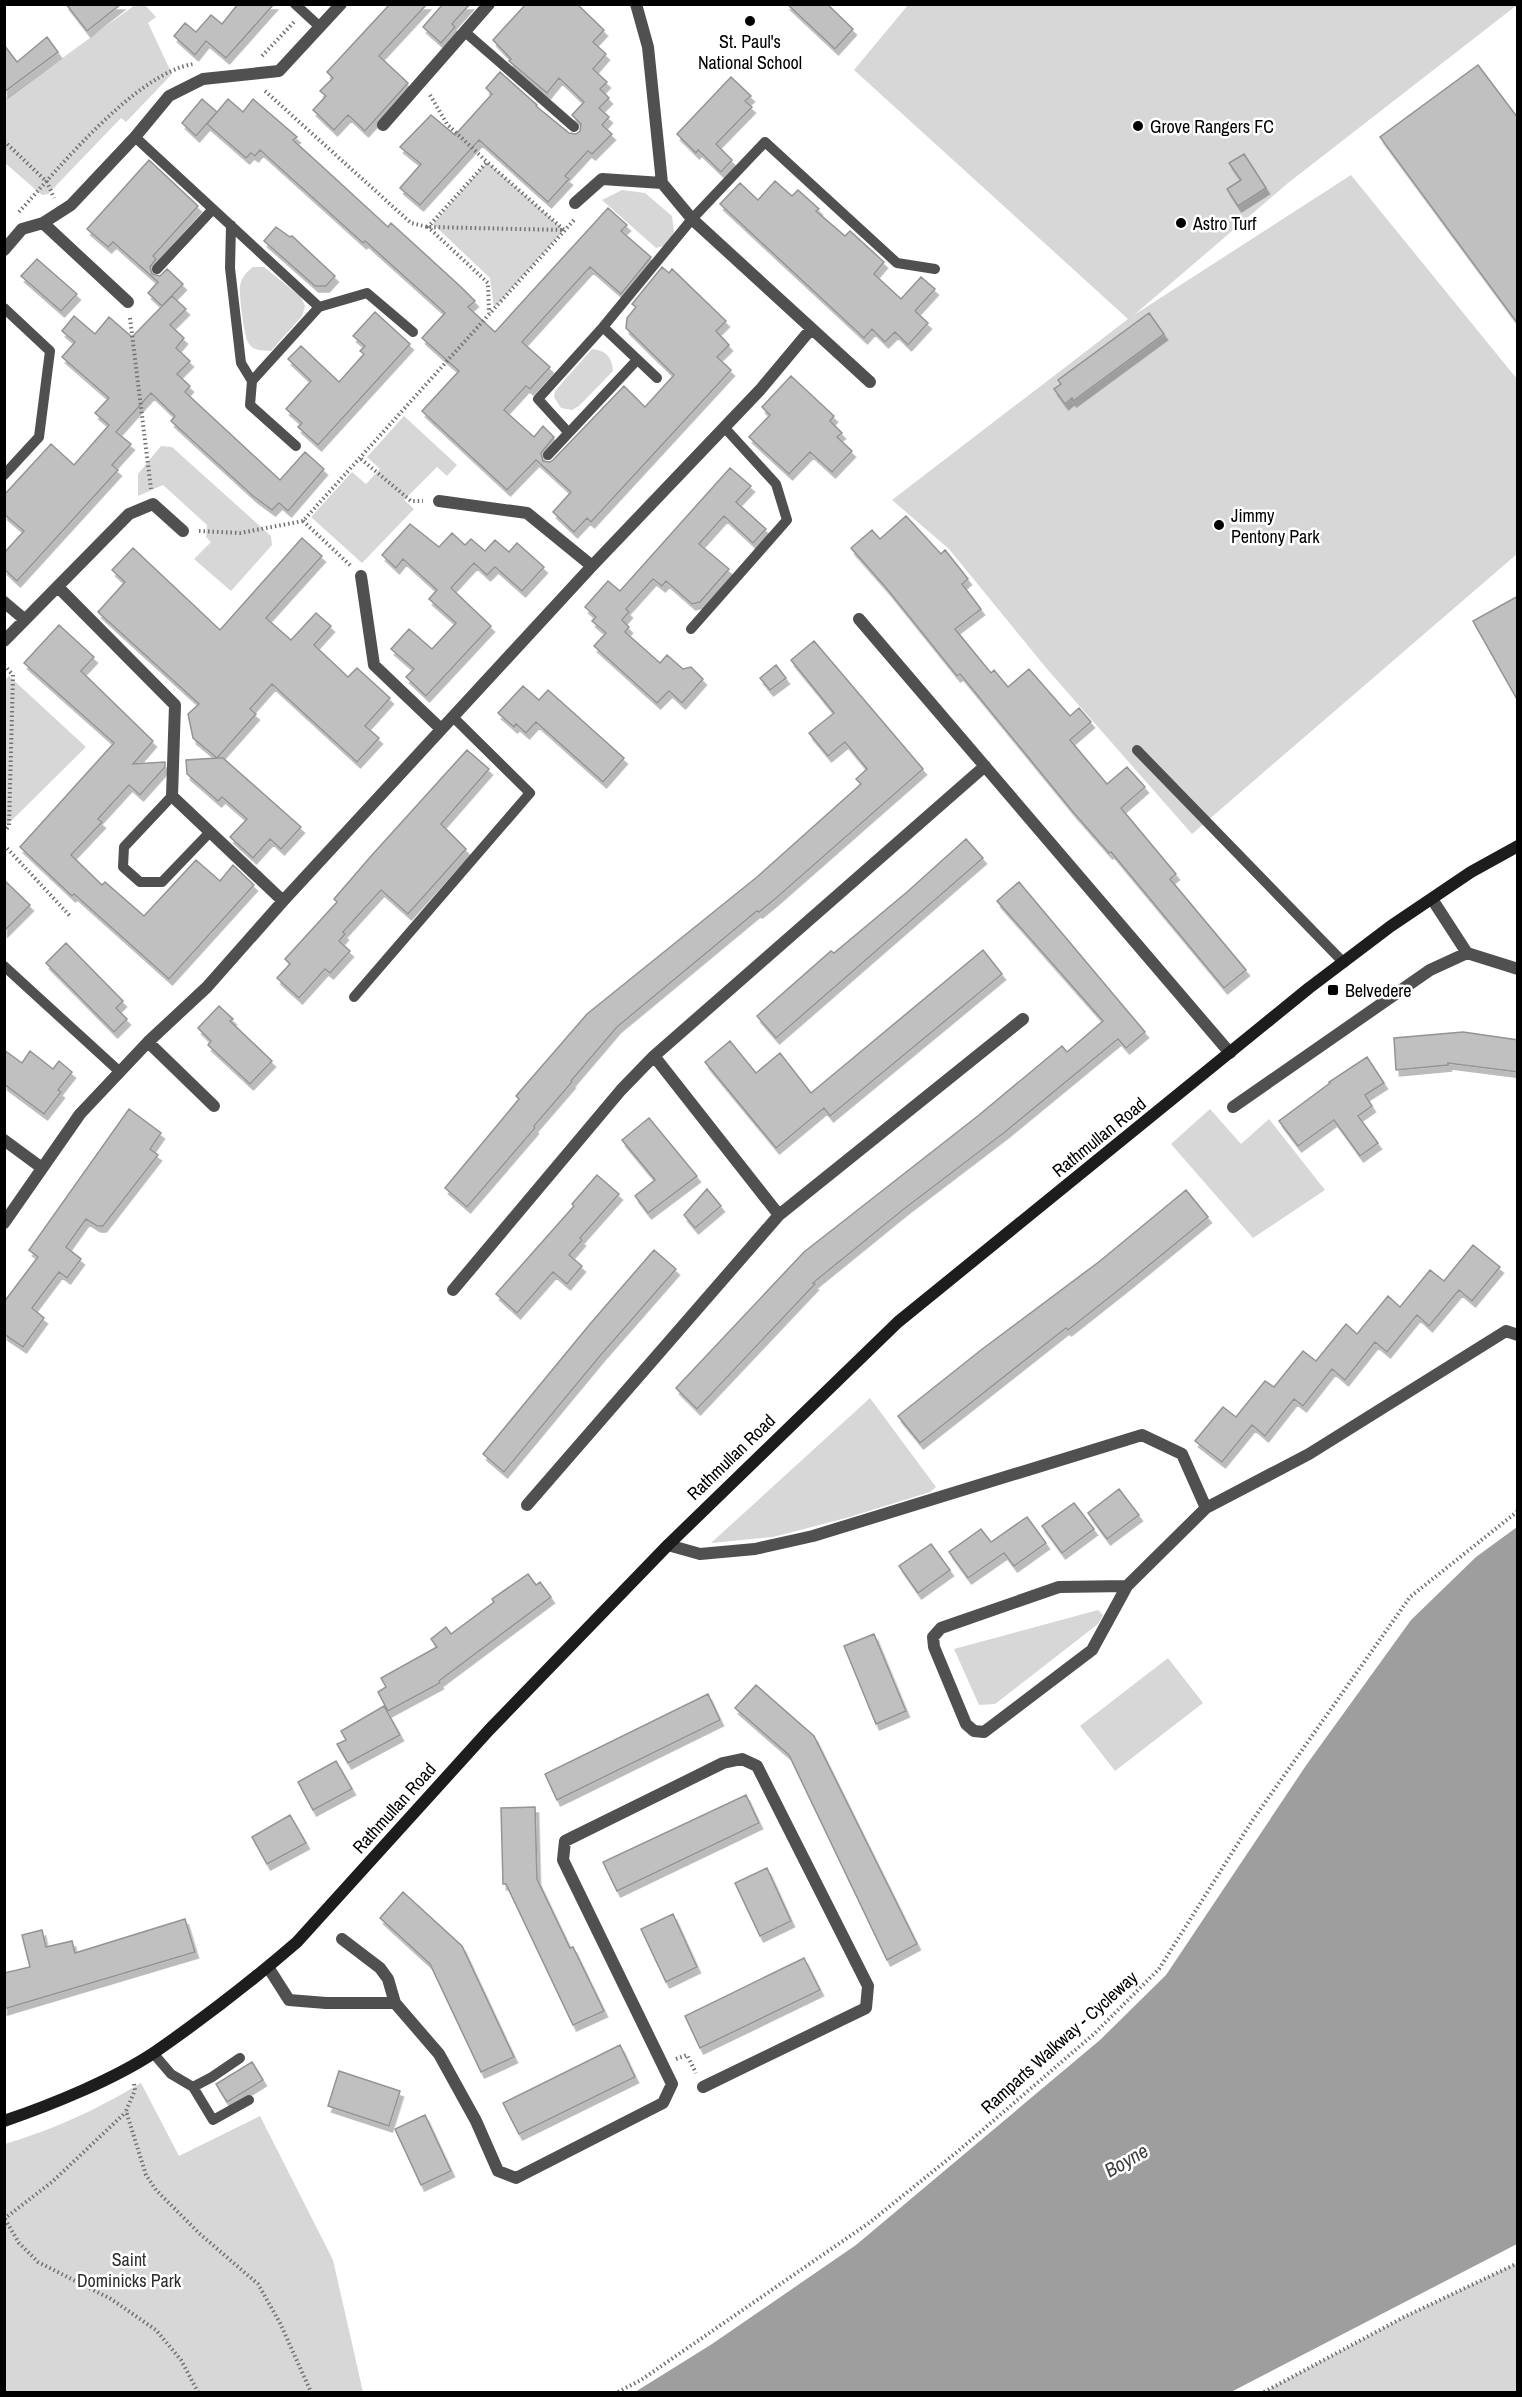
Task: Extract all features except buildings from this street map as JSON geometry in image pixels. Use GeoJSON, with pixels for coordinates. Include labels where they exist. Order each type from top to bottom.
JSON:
{"type":"FeatureCollection","features":[{"type":"Feature","properties":{"kind":"street"},"geometry":{"type":"LineString","coordinates":[[4,249],[22,229],[43,223],[71,205],[135,137],[169,96],[203,79],[279,71],[341,4]]}},
{"type":"Feature","properties":{"kind":"street"},"geometry":{"type":"LineString","coordinates":[[383,125],[489,4]]}},
{"type":"Feature","properties":{"kind":"street"},"geometry":{"type":"LineString","coordinates":[[636,4],[648,46],[662,183],[692,219],[870,382]]}},
{"type":"Feature","properties":{"kind":"street"},"geometry":{"type":"LineString","coordinates":[[577,209],[602,178],[662,183]]}},
{"type":"Feature","properties":{"kind":"street"},"geometry":{"type":"LineString","coordinates":[[43,223],[128,302]]}},
{"type":"Feature","properties":{"kind":"street"},"geometry":{"type":"LineString","coordinates":[[4,1223],[80,1114],[148,1042],[207,987],[441,729],[760,390],[811,329]]}},
{"type":"Feature","properties":{"kind":"street"},"geometry":{"type":"LineString","coordinates":[[439,501],[527,513],[592,566]]}},
{"type":"Feature","properties":{"kind":"street"},"geometry":{"type":"LineString","coordinates":[[4,640],[129,514],[153,504],[183,531]]}},
{"type":"Feature","properties":{"kind":"street"},"geometry":{"type":"LineString","coordinates":[[362,576],[374,665],[441,729]]}},
{"type":"Feature","properties":{"kind":"street"},"geometry":{"type":"LineString","coordinates":[[58,587],[175,705],[172,796],[283,901]]}},
{"type":"Feature","properties":{"kind":"street"},"geometry":{"type":"LineString","coordinates":[[4,602],[24,619]]}},
{"type":"Feature","properties":{"kind":"street"},"geometry":{"type":"LineString","coordinates":[[859,619],[1230,1053]]}},
{"type":"Feature","properties":{"kind":"street"},"geometry":{"type":"LineString","coordinates":[[453,1290],[621,1090],[654,1056],[985,766]]}},
{"type":"Feature","properties":{"kind":"street","name":"Rathmullan Road"},"geometry":{"type":"LineString","coordinates":[[4,2121],[87,2088],[153,2053],[268,1967],[297,1942],[489,1730],[668,1545],[898,1322],[1344,963],[1432,898],[1471,872],[1518,846]]}},
{"type":"Feature","properties":{"kind":"street"},"geometry":{"type":"LineString","coordinates":[[1432,898],[1467,953],[1518,969]]}},
{"type":"Feature","properties":{"kind":"street"},"geometry":{"type":"LineString","coordinates":[[1233,1107],[1430,970],[1467,953]]}},
{"type":"Feature","properties":{"kind":"street"},"geometry":{"type":"LineString","coordinates":[[527,1505],[779,1215],[1023,1019]]}},
{"type":"Feature","properties":{"kind":"street"},"geometry":{"type":"LineString","coordinates":[[148,1042],[214,1106]]}},
{"type":"Feature","properties":{"kind":"street"},"geometry":{"type":"LineString","coordinates":[[654,1056],[779,1215]]}},
{"type":"Feature","properties":{"kind":"street"},"geometry":{"type":"LineString","coordinates":[[4,1140],[42,1168]]}},
{"type":"Feature","properties":{"kind":"street"},"geometry":{"type":"LineString","coordinates":[[1127,1586],[1059,1587],[941,1629],[933,1637],[934,1647],[966,1724],[974,1731],[984,1732],[1092,1650],[1127,1586],[1206,1508],[1309,1454],[1512,1333]]}},
{"type":"Feature","properties":{"kind":"street"},"geometry":{"type":"LineString","coordinates":[[668,1545],[700,1554],[756,1549],[813,1536],[1142,1435],[1182,1454],[1206,1508]]}},
{"type":"Feature","properties":{"kind":"street"},"geometry":{"type":"LineString","coordinates":[[342,1939],[380,1968],[388,1978],[395,2003],[439,2054],[476,2121],[498,2171],[516,2178],[663,2103],[672,2084],[563,1860],[565,1841],[723,1763],[742,1759],[757,1767],[868,1986],[866,2008],[703,2087]]}},
{"type":"Feature","properties":{"kind":"street"},"geometry":{"type":"LineString","coordinates":[[268,1967],[289,2000],[326,2003],[395,2003]]}},
{"type":"Feature","properties":{"kind":"lane"},"geometry":{"type":"LineString","coordinates":[[296,4],[320,27]]}},
{"type":"Feature","properties":{"kind":"lane"},"geometry":{"type":"LineString","coordinates":[[465,32],[574,127]]}},
{"type":"Feature","properties":{"kind":"lane"},"geometry":{"type":"LineString","coordinates":[[135,137],[319,307]]}},
{"type":"Feature","properties":{"kind":"lane"},"geometry":{"type":"LineString","coordinates":[[568,432],[538,399],[603,327],[692,219],[765,142],[897,263],[935,269]]}},
{"type":"Feature","properties":{"kind":"lane"},"geometry":{"type":"LineString","coordinates":[[157,269],[213,209]]}},
{"type":"Feature","properties":{"kind":"lane"},"geometry":{"type":"LineString","coordinates":[[231,225],[230,268],[241,363],[252,381],[250,405],[296,446]]}},
{"type":"Feature","properties":{"kind":"lane"},"geometry":{"type":"LineString","coordinates":[[252,381],[319,307],[367,293],[413,332]]}},
{"type":"Feature","properties":{"kind":"lane"},"geometry":{"type":"LineString","coordinates":[[4,308],[50,351],[39,437],[4,475]]}},
{"type":"Feature","properties":{"kind":"lane"},"geometry":{"type":"LineString","coordinates":[[603,327],[657,378]]}},
{"type":"Feature","properties":{"kind":"lane"},"geometry":{"type":"LineString","coordinates":[[548,455],[637,360]]}},
{"type":"Feature","properties":{"kind":"lane"},"geometry":{"type":"LineString","coordinates":[[692,629],[787,520],[776,484],[724,427]]}},
{"type":"Feature","properties":{"kind":"lane"},"geometry":{"type":"LineString","coordinates":[[354,997],[530,793],[453,717]]}},
{"type":"Feature","properties":{"kind":"lane"},"geometry":{"type":"LineString","coordinates":[[1137,750],[1344,963]]}},
{"type":"Feature","properties":{"kind":"lane"},"geometry":{"type":"LineString","coordinates":[[172,796],[124,847],[123,867],[126,871],[140,882],[162,882],[210,831]]}},
{"type":"Feature","properties":{"kind":"lane"},"geometry":{"type":"LineString","coordinates":[[4,966],[120,1072]]}},
{"type":"Feature","properties":{"kind":"lane"},"geometry":{"type":"LineString","coordinates":[[153,2053],[171,2074],[193,2087],[213,2120],[249,2100]]}},
{"type":"Feature","properties":{"kind":"lane"},"geometry":{"type":"LineString","coordinates":[[193,2087],[240,2058]]}},
{"type":"Feature","properties":{"kind":"path"},"geometry":{"type":"LineString","coordinates":[[420,83],[447,124],[564,230]]}},
{"type":"Feature","properties":{"kind":"path"},"geometry":{"type":"LineString","coordinates":[[255,91],[267,90],[411,223],[428,227],[564,230]]}},
{"type":"Feature","properties":{"kind":"path"},"geometry":{"type":"LineString","coordinates":[[4,141],[47,182],[60,212]]}},
{"type":"Feature","properties":{"kind":"path"},"geometry":{"type":"LineString","coordinates":[[428,227],[487,162]]}},
{"type":"Feature","properties":{"kind":"path"},"geometry":{"type":"LineString","coordinates":[[183,531],[240,533],[303,521],[564,230],[577,209]]}},
{"type":"Feature","properties":{"kind":"path"},"geometry":{"type":"LineString","coordinates":[[428,227],[488,283],[489,313]]}},
{"type":"Feature","properties":{"kind":"path"},"geometry":{"type":"LineString","coordinates":[[128,302],[153,504]]}},
{"type":"Feature","properties":{"kind":"path"},"geometry":{"type":"LineString","coordinates":[[361,459],[411,501],[439,501]]}},
{"type":"Feature","properties":{"kind":"path"},"geometry":{"type":"LineString","coordinates":[[303,521],[362,576]]}},
{"type":"Feature","properties":{"kind":"path"},"geometry":{"type":"LineString","coordinates":[[4,665],[13,675],[9,826],[4,832]]}},
{"type":"Feature","properties":{"kind":"path"},"geometry":{"type":"LineString","coordinates":[[4,845],[71,917]]}},
{"type":"Feature","properties":{"kind":"path","name":"Ramparts Walkway - Cycleway"},"geometry":{"type":"LineString","coordinates":[[618,2392],[651,2374],[869,2223],[957,2152],[1094,2034],[1159,1969],[1252,1821],[1410,1597],[1518,1511]]}},
{"type":"Feature","properties":{"kind":"path"},"geometry":{"type":"LineString","coordinates":[[662,2065],[687,2055],[703,2087]]}},
{"type":"Feature","properties":{"kind":"path"},"geometry":{"type":"LineString","coordinates":[[129,2066],[135,2090],[126,2111],[52,2182],[5,2219],[19,2243],[38,2262],[111,2299],[156,2330],[182,2360],[198,2392]]}},
{"type":"Feature","properties":{"kind":"path"},"geometry":{"type":"LineString","coordinates":[[126,2111],[146,2175],[156,2190],[200,2234],[258,2284],[280,2323],[311,2392]]}},
{"type":"Feature","properties":{"kind":"path"},"geometry":{"type":"LineString","coordinates":[[1264,2392],[1404,2317],[1518,2263]]}},
{"type":"Feature","properties":{"kind":"green space"},"geometry":{"type":"Polygon","coordinates":[[[135,5],[145,5],[156,17],[148,23],[172,74],[126,122],[121,118],[48,194],[42,195],[5,163],[5,100],[135,5]]]}},
{"type":"Feature","properties":{"kind":"green space","name":"Jimmy Pentony Park"},"geometry":{"type":"Polygon","coordinates":[[[908,5],[1517,5],[1288,183],[1134,315],[1351,175],[1517,379],[1517,554],[1192,834],[1047,669],[949,549],[892,500],[1128,319],[854,70],[908,5]]]}},
{"type":"Feature","properties":{"kind":"green space"},"geometry":{"type":"Polygon","coordinates":[[[487,162],[564,230],[494,308],[490,278],[433,224],[487,162]]]}},
{"type":"Feature","properties":{"kind":"green space"},"geometry":{"type":"Polygon","coordinates":[[[622,190],[645,193],[672,216],[674,232],[667,245],[656,248],[602,200],[622,190]]]}},
{"type":"Feature","properties":{"kind":"green space"},"geometry":{"type":"Polygon","coordinates":[[[253,267],[264,267],[301,297],[305,306],[302,316],[271,351],[253,348],[245,334],[240,287],[244,276],[253,267]]]}},
{"type":"Feature","properties":{"kind":"green space"},"geometry":{"type":"Polygon","coordinates":[[[592,349],[607,355],[613,371],[579,406],[572,410],[561,408],[554,397],[555,391],[592,349]]]}},
{"type":"Feature","properties":{"kind":"green space"},"geometry":{"type":"Polygon","coordinates":[[[404,416],[457,465],[447,476],[437,467],[404,500],[414,509],[362,563],[311,517],[352,472],[366,484],[380,469],[367,457],[404,416]]]}},
{"type":"Feature","properties":{"kind":"green space"},"geometry":{"type":"Polygon","coordinates":[[[161,446],[172,447],[271,536],[272,545],[231,591],[194,559],[211,542],[206,537],[207,525],[163,485],[138,496],[138,474],[161,446]]]}},
{"type":"Feature","properties":{"kind":"green space"},"geometry":{"type":"Polygon","coordinates":[[[9,676],[86,747],[5,827],[4,681],[9,676]]]}},
{"type":"Feature","properties":{"kind":"green space"},"geometry":{"type":"Polygon","coordinates":[[[1210,1109],[1241,1144],[1269,1119],[1325,1190],[1253,1238],[1171,1144],[1210,1109]]]}},
{"type":"Feature","properties":{"kind":"green space"},"geometry":{"type":"Polygon","coordinates":[[[870,1398],[936,1487],[930,1492],[846,1518],[773,1537],[711,1543],[870,1398]]]}},
{"type":"Feature","properties":{"kind":"green space"},"geometry":{"type":"Polygon","coordinates":[[[1098,1610],[1103,1615],[1098,1624],[995,1704],[979,1705],[954,1649],[1098,1610]]]}},
{"type":"Feature","properties":{"kind":"green space"},"geometry":{"type":"Polygon","coordinates":[[[1168,1658],[1203,1703],[1115,1771],[1080,1726],[1168,1658]]]}},
{"type":"Feature","properties":{"kind":"green space","name":"Saint Dominicks Park"},"geometry":{"type":"Polygon","coordinates":[[[141,2083],[179,2156],[260,2116],[333,2260],[363,2392],[5,2392],[5,2144],[75,2118],[141,2083]]]}},
{"type":"Feature","properties":{"kind":"green space"},"geometry":{"type":"Polygon","coordinates":[[[1517,2263],[1517,2392],[1264,2392],[1404,2317],[1517,2263]]]}},
{"type":"Feature","properties":{"kind":"water","name":"Boyne"},"geometry":{"type":"Polygon","coordinates":[[[1517,1527],[1517,2244],[1231,2392],[635,2392],[712,2344],[856,2245],[1100,2040],[1166,1975],[1307,1764],[1411,1620],[1476,1557],[1517,1527]]]}},
{"type":"Feature","properties":{"kind":"place","name":"St. Paul's National School"},"geometry":{"type":"Point","coordinates":[750,21]}},
{"type":"Feature","properties":{"kind":"place","name":"Grove Rangers FC"},"geometry":{"type":"Point","coordinates":[1138,126]}},
{"type":"Feature","properties":{"kind":"place","name":"Astro Turf"},"geometry":{"type":"Point","coordinates":[1181,223]}},
{"type":"Feature","properties":{"kind":"place","name":"Jimmy Pentony Park"},"geometry":{"type":"Point","coordinates":[1219,525]}},
{"type":"Feature","properties":{"kind":"place","name":"Belvedere"},"geometry":{"type":"Point","coordinates":[1333,990]}}]}
